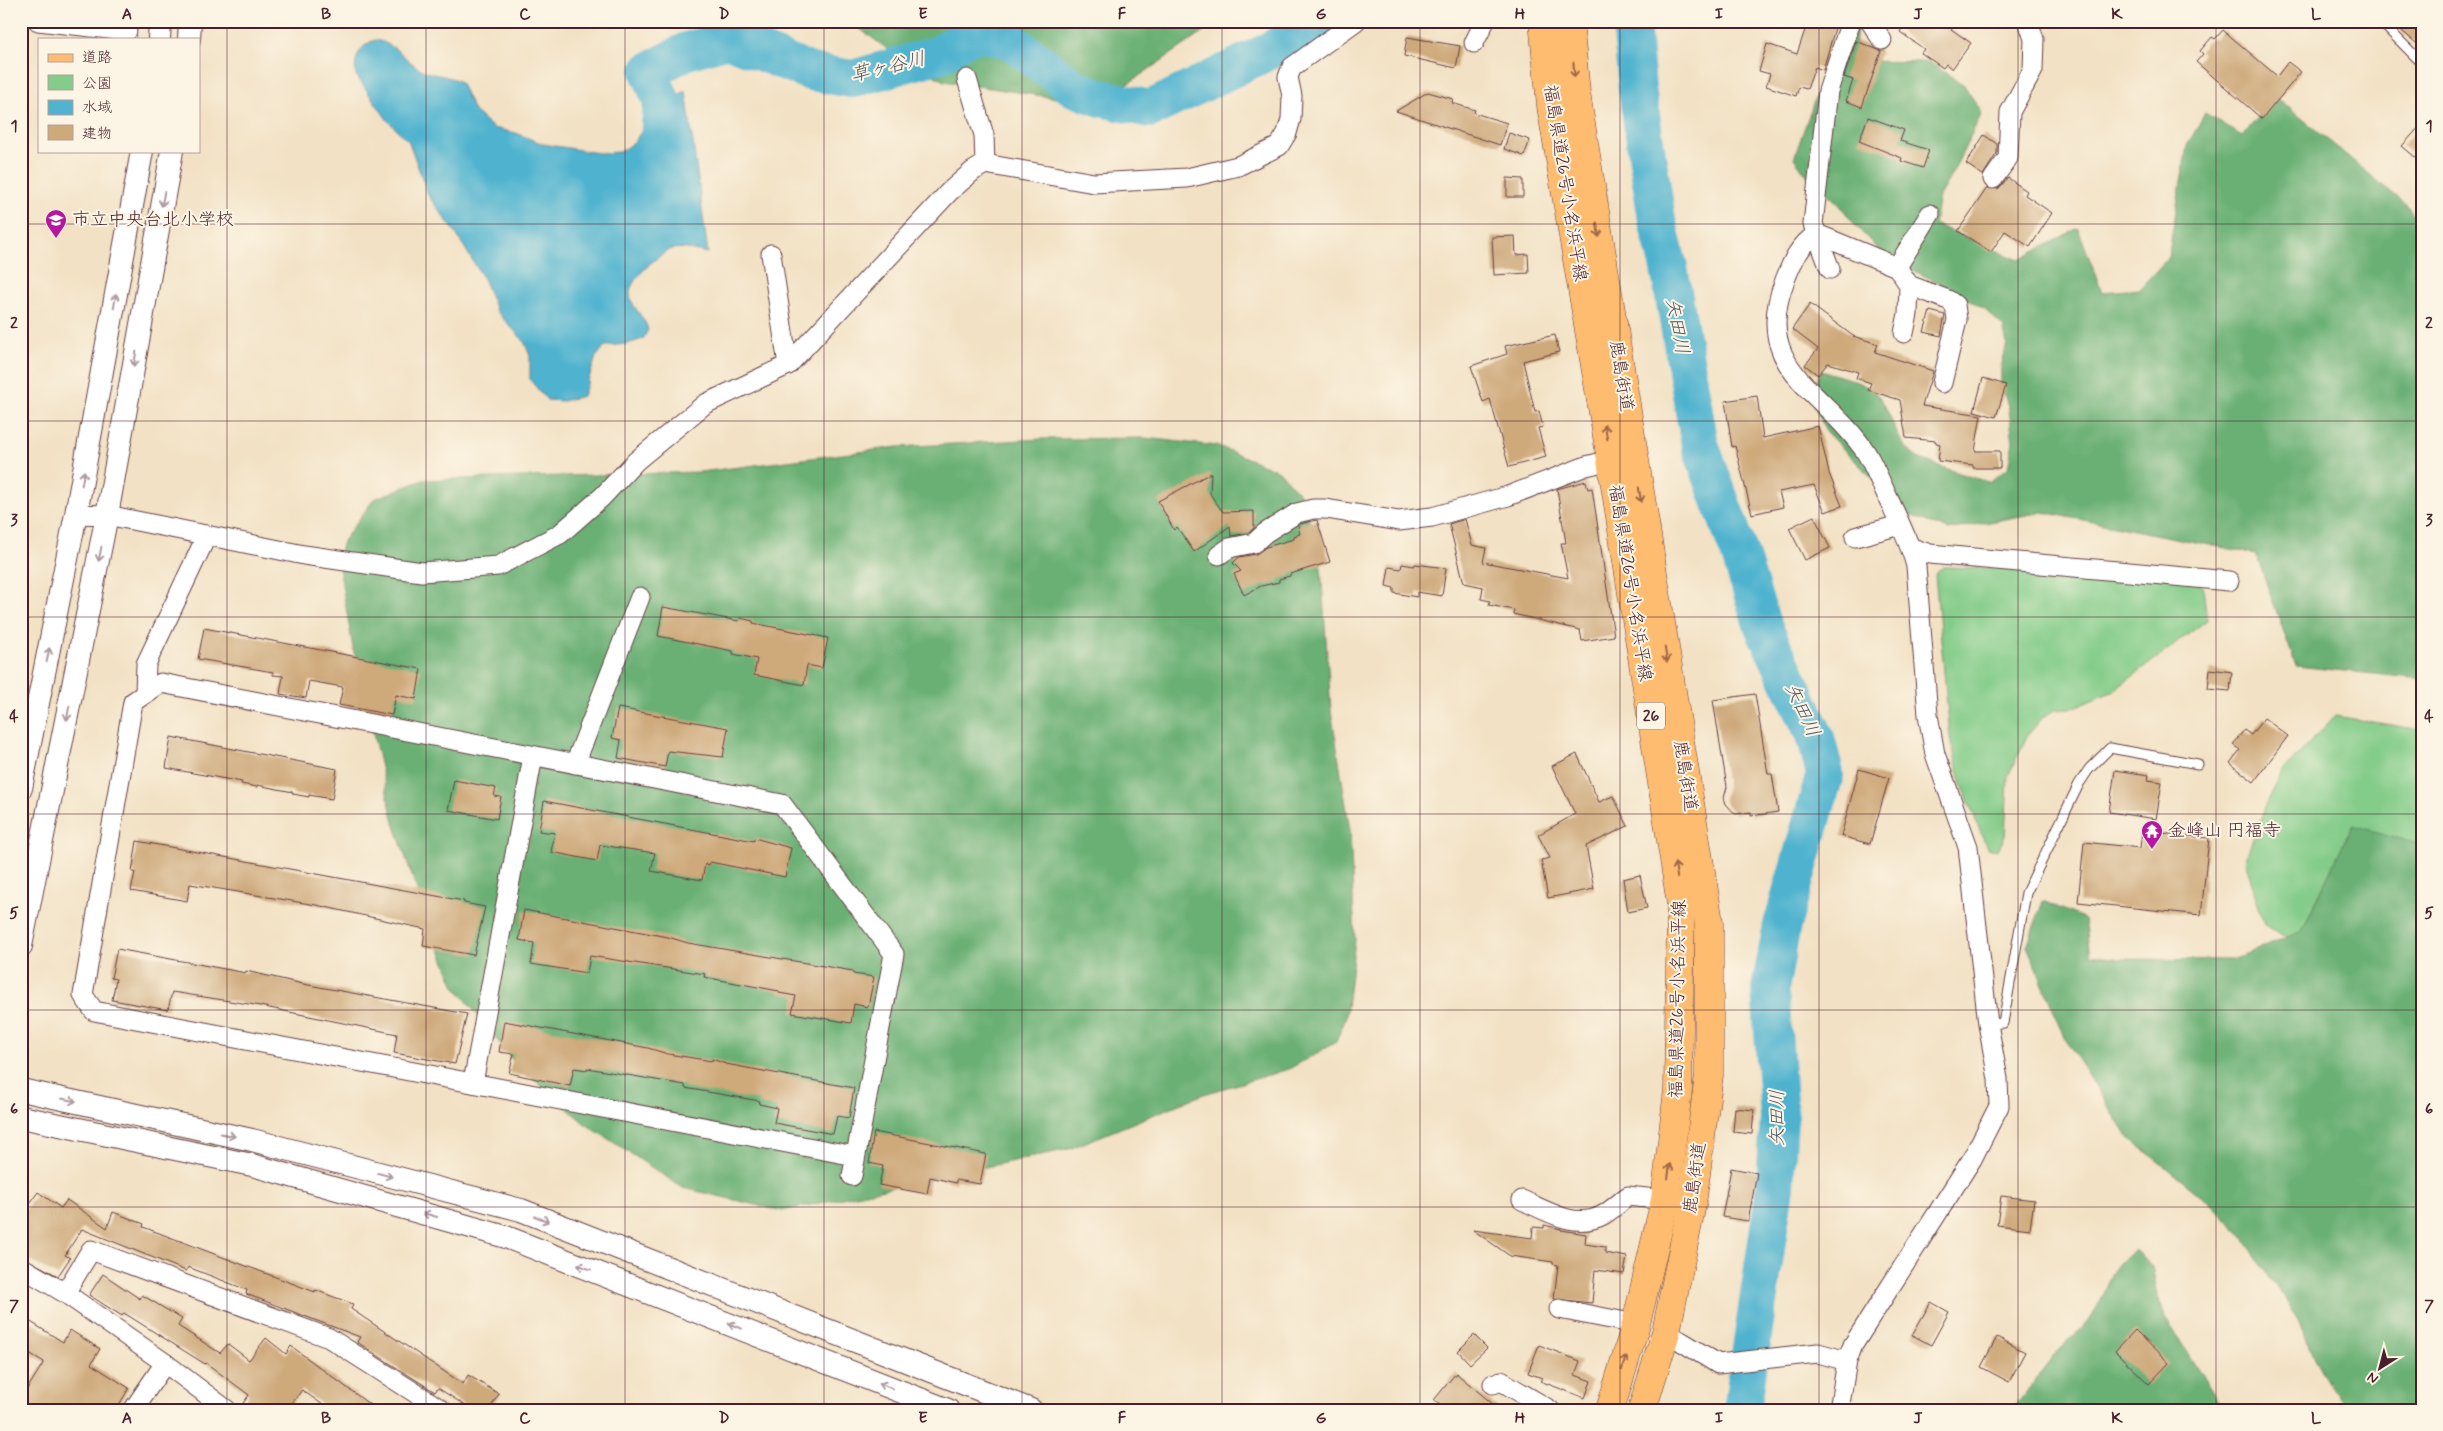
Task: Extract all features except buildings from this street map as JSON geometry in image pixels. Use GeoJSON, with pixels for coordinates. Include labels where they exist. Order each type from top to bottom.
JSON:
{"type":"FeatureCollection","features":[{"type":"Feature","properties":{"kind":"main road","name":"福島県道26号小名浜平線"},"geometry":{"type":"LineString","coordinates":[[1543,21],[1551,106],[1611,460],[1681,904],[1678,1090],[1665,1200],[1636,1324],[1610,1410]]}},
{"type":"Feature","properties":{"kind":"main road","name":"鹿島街道"},"geometry":{"type":"LineString","coordinates":[[1569,21],[1576,93],[1709,922],[1709,1075],[1692,1204],[1666,1332],[1642,1410]]}},
{"type":"Feature","properties":{"kind":"street"},"geometry":{"type":"LineString","coordinates":[[159,38],[160,21]]}},
{"type":"Feature","properties":{"kind":"street"},"geometry":{"type":"LineString","coordinates":[[189,38],[190,21]]}},
{"type":"Feature","properties":{"kind":"street"},"geometry":{"type":"LineString","coordinates":[[76,514],[107,515],[304,555],[422,572],[498,566],[560,534],[602,497],[636,461],[704,404],[788,365],[948,192],[973,171],[985,164],[1094,183],[1187,178],[1238,166],[1279,146],[1287,133],[1291,119],[1292,96],[1288,77],[1292,67],[1356,21]]}},
{"type":"Feature","properties":{"kind":"street"},"geometry":{"type":"LineString","coordinates":[[1474,43],[1485,21]]}},
{"type":"Feature","properties":{"kind":"street"},"geometry":{"type":"LineString","coordinates":[[1830,269],[1813,224],[1828,91],[1851,21]]}},
{"type":"Feature","properties":{"kind":"street"},"geometry":{"type":"LineString","coordinates":[[1870,21],[1882,40]]}},
{"type":"Feature","properties":{"kind":"street"},"geometry":{"type":"LineString","coordinates":[[1993,179],[2008,158],[2010,112],[2033,70],[2034,39],[2028,21]]}},
{"type":"Feature","properties":{"kind":"street"},"geometry":{"type":"LineString","coordinates":[[45,22],[128,31]]}},
{"type":"Feature","properties":{"kind":"street"},"geometry":{"type":"LineString","coordinates":[[967,79],[984,135],[985,164]]}},
{"type":"Feature","properties":{"kind":"street"},"geometry":{"type":"LineString","coordinates":[[21,788],[76,514],[142,152]]}},
{"type":"Feature","properties":{"kind":"street"},"geometry":{"type":"LineString","coordinates":[[21,946],[107,515],[172,152]]}},
{"type":"Feature","properties":{"kind":"street"},"geometry":{"type":"LineString","coordinates":[[1897,267],[1930,214]]}},
{"type":"Feature","properties":{"kind":"street"},"geometry":{"type":"LineString","coordinates":[[1816,234],[1897,267],[1909,285],[1948,300],[1955,306],[1958,320],[1942,383]]}},
{"type":"Feature","properties":{"kind":"street"},"geometry":{"type":"LineString","coordinates":[[1816,234],[1806,240],[1799,250],[1779,295],[1776,323],[1781,353],[1795,376],[1850,430],[1867,454],[1912,548],[1916,566],[1928,714],[1935,754],[1968,847],[1988,1024],[1998,1079],[2000,1106],[1972,1159],[1853,1345],[1847,1361],[1839,1410]]}},
{"type":"Feature","properties":{"kind":"street"},"geometry":{"type":"LineString","coordinates":[[771,254],[788,365]]}},
{"type":"Feature","properties":{"kind":"street"},"geometry":{"type":"LineString","coordinates":[[1904,333],[1908,314],[1909,285]]}},
{"type":"Feature","properties":{"kind":"street"},"geometry":{"type":"LineString","coordinates":[[1220,555],[1229,548],[1254,543],[1265,533],[1297,513],[1313,509],[1326,509],[1400,521],[1432,517],[1508,496],[1586,466],[1611,460]]}},
{"type":"Feature","properties":{"kind":"street"},"geometry":{"type":"LineString","coordinates":[[1855,536],[1900,525]]}},
{"type":"Feature","properties":{"kind":"street"},"geometry":{"type":"LineString","coordinates":[[145,693],[146,664],[207,535]]}},
{"type":"Feature","properties":{"kind":"street"},"geometry":{"type":"LineString","coordinates":[[1912,548],[1930,554],[2229,581]]}},
{"type":"Feature","properties":{"kind":"street"},"geometry":{"type":"LineString","coordinates":[[575,764],[640,597]]}},
{"type":"Feature","properties":{"kind":"street"},"geometry":{"type":"LineString","coordinates":[[852,1176],[894,954],[782,804],[161,683],[133,702],[84,995],[94,1011],[855,1156]]}},
{"type":"Feature","properties":{"kind":"street"},"geometry":{"type":"LineString","coordinates":[[472,1083],[533,756]]}},
{"type":"Feature","properties":{"kind":"street"},"geometry":{"type":"LineString","coordinates":[[21,1090],[252,1140],[521,1210],[1031,1410]]}},
{"type":"Feature","properties":{"kind":"street"},"geometry":{"type":"LineString","coordinates":[[21,1117],[252,1165],[506,1237],[948,1410]]}},
{"type":"Feature","properties":{"kind":"street"},"geometry":{"type":"LineString","coordinates":[[1522,1200],[1570,1220],[1582,1222],[1605,1214],[1628,1196],[1665,1200]]}},
{"type":"Feature","properties":{"kind":"street"},"geometry":{"type":"LineString","coordinates":[[65,1293],[91,1250],[329,1338],[442,1410]]}},
{"type":"Feature","properties":{"kind":"street"},"geometry":{"type":"LineString","coordinates":[[21,1267],[65,1293],[165,1363],[227,1410]]}},
{"type":"Feature","properties":{"kind":"street"},"geometry":{"type":"LineString","coordinates":[[1559,1308],[1636,1324]]}},
{"type":"Feature","properties":{"kind":"street"},"geometry":{"type":"LineString","coordinates":[[1666,1332],[1718,1364],[1818,1353],[1847,1361]]}},
{"type":"Feature","properties":{"kind":"street"},"geometry":{"type":"LineString","coordinates":[[133,1410],[165,1363]]}},
{"type":"Feature","properties":{"kind":"street"},"geometry":{"type":"LineString","coordinates":[[1493,1384],[1501,1381],[1550,1410]]}},
{"type":"Feature","properties":{"kind":"lane"},"geometry":{"type":"LineString","coordinates":[[2380,21],[2422,63]]}},
{"type":"Feature","properties":{"kind":"lane"},"geometry":{"type":"LineString","coordinates":[[1988,1024],[2002,1023],[2026,893],[2089,769],[2110,748],[2198,764]]}},
{"type":"Feature","properties":{"kind":"green space"},"geometry":{"type":"Polygon","coordinates":[[[849,21],[1211,21],[1205,31],[1126,85],[1056,98],[944,81],[886,48],[849,21]]]}},
{"type":"Feature","properties":{"kind":"green space"},"geometry":{"type":"Polygon","coordinates":[[[1857,21],[1854,61],[1929,62],[1964,85],[1982,113],[1939,196],[1934,224],[2019,260],[2078,228],[2102,292],[2139,289],[2168,258],[2187,146],[2205,113],[2242,136],[2276,97],[2408,206],[2422,230],[2422,679],[2296,666],[2256,554],[2042,512],[1948,530],[1910,515],[1827,433],[1810,396],[1821,371],[1855,381],[1871,389],[1882,401],[1903,444],[1916,457],[1928,462],[1989,482],[2008,468],[2013,442],[2009,409],[2001,385],[2001,368],[2007,344],[2003,326],[1984,309],[1954,290],[1885,257],[1856,226],[1838,203],[1808,177],[1794,158],[1836,38],[1857,21]]]}},
{"type":"Feature","properties":{"kind":"green space"},"geometry":{"type":"Polygon","coordinates":[[[1144,438],[1218,446],[1279,471],[1304,499],[1321,568],[1331,710],[1350,830],[1355,940],[1346,1016],[1336,1042],[1289,1069],[1204,1094],[1069,1149],[782,1211],[683,1188],[584,1123],[515,1063],[455,986],[426,917],[394,823],[353,648],[338,561],[343,541],[374,499],[423,480],[700,472],[898,447],[1041,439],[1144,438]]]}},
{"type":"Feature","properties":{"kind":"green space"},"geometry":{"type":"Polygon","coordinates":[[[1943,567],[2189,572],[2203,588],[2207,620],[2112,692],[2070,709],[2055,710],[2043,717],[2027,736],[2008,776],[2005,836],[1998,850],[1987,848],[1961,782],[1950,737],[1935,574],[1943,567]]]}},
{"type":"Feature","properties":{"kind":"green space"},"geometry":{"type":"Polygon","coordinates":[[[2335,716],[2422,730],[2422,850],[2308,934],[2293,941],[2264,925],[2245,860],[2265,807],[2283,771],[2335,716]]]}},
{"type":"Feature","properties":{"kind":"green space"},"geometry":{"type":"Polygon","coordinates":[[[2352,825],[2422,845],[2422,1410],[2349,1410],[2331,1388],[2314,1358],[2299,1320],[2242,1236],[2212,1205],[2128,1137],[2066,1040],[2027,946],[2043,901],[2085,919],[2090,955],[2120,959],[2232,960],[2302,931],[2352,825]]]}},
{"type":"Feature","properties":{"kind":"green space"},"geometry":{"type":"Polygon","coordinates":[[[2136,1250],[2152,1267],[2162,1312],[2223,1410],[2015,1410],[2017,1404],[2065,1343],[2083,1328],[2098,1305],[2117,1265],[2136,1250]]]}},
{"type":"Feature","properties":{"kind":"water"},"geometry":{"type":"Polygon","coordinates":[[[375,40],[395,48],[422,70],[460,82],[474,111],[493,128],[516,133],[543,144],[599,153],[620,152],[635,141],[651,117],[647,109],[686,91],[708,253],[673,249],[661,255],[640,274],[631,287],[630,297],[648,330],[643,339],[627,344],[605,346],[596,357],[583,396],[563,401],[547,400],[530,380],[530,356],[524,341],[497,312],[482,276],[455,232],[428,195],[409,142],[388,121],[356,75],[355,69],[359,53],[365,45],[375,40]]]}},
{"type":"Feature","properties":{"kind":"waterway","name":"草ヶ谷川"},"geometry":{"type":"LineString","coordinates":[[658,154],[662,102],[649,71],[687,51],[727,39],[811,72],[852,79],[940,54],[963,39],[982,33],[1011,41],[1074,88],[1101,98],[1150,109],[1267,52],[1321,21]]}},
{"type":"Feature","properties":{"kind":"waterway","name":"矢田川"},"geometry":{"type":"LineString","coordinates":[[1631,21],[1637,89],[1657,220],[1669,268],[1700,445],[1739,552],[1762,624],[1816,738],[1825,774],[1782,925],[1770,989],[1779,1117],[1775,1187],[1742,1410]]}},
{"type":"Feature","properties":{"kind":"place","name":"市立中央台北小学校"},"geometry":{"type":"Point","coordinates":[56,239]}},
{"type":"Feature","properties":{"kind":"place","name":"金峰山 円福寺"},"geometry":{"type":"Point","coordinates":[2152,850]}}]}
